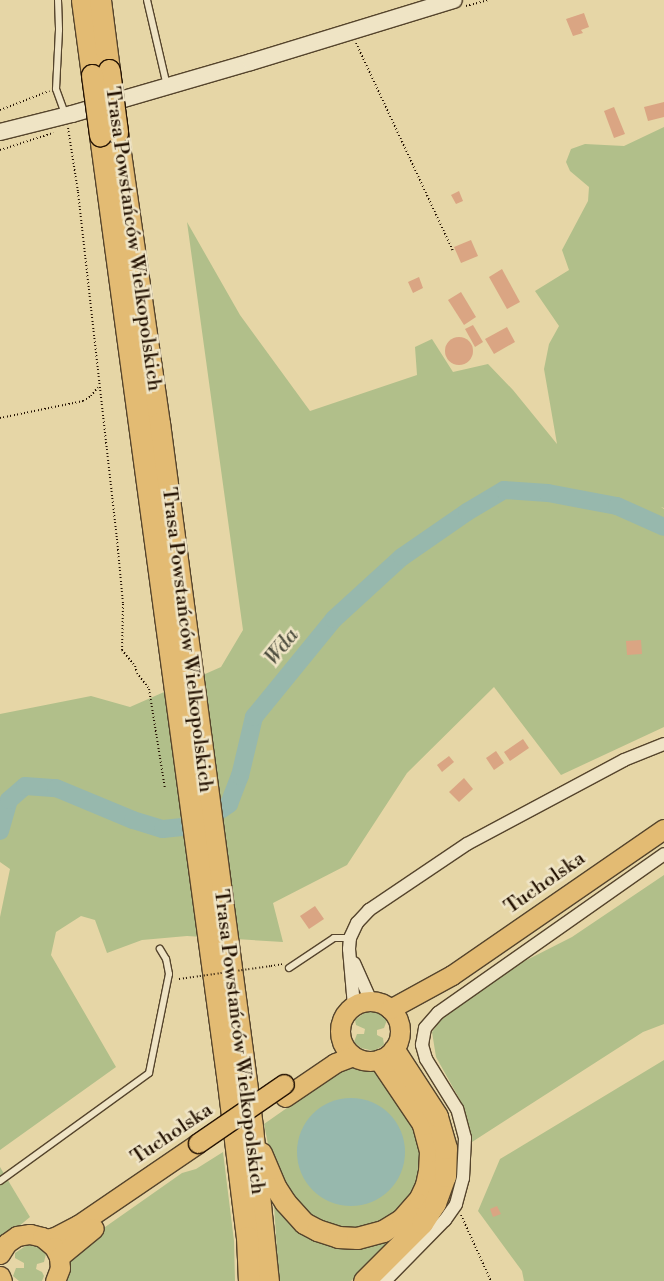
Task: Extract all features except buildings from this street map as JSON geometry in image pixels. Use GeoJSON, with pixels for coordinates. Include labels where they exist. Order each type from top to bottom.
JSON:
{"type":"FeatureCollection","features":[{"type":"Feature","properties":{"kind":"highway","name":"Trasa Powstańców Wielkopolskich"},"geometry":{"type":"LineString","coordinates":[[82,0],[100,73],[159,423],[178,648],[216,931],[252,1127],[268,1281]]}},
{"type":"Feature","properties":{"kind":"highway","name":"Trasa Powstańców Wielkopolskich"},"geometry":{"type":"LineString","coordinates":[[100,0],[100,73]]}},
{"type":"Feature","properties":{"kind":"highway","name":"Trasa Powstańców Wielkopolskich"},"geometry":{"type":"LineString","coordinates":[[216,931],[227,1074],[247,1237],[249,1281]]}},
{"type":"Feature","properties":{"kind":"highway"},"geometry":{"type":"LineString","coordinates":[[252,1127],[276,1188],[285,1202],[304,1223],[317,1230],[347,1238],[374,1234],[392,1226],[408,1213],[420,1198],[429,1171],[430,1151],[423,1124],[387,1055]]}},
{"type":"Feature","properties":{"kind":"highway"},"geometry":{"type":"LineString","coordinates":[[364,1281],[422,1223],[435,1203],[445,1176],[446,1148],[437,1116],[387,1055]]}},
{"type":"Feature","properties":{"kind":"highway"},"geometry":{"type":"LineString","coordinates":[[242,1281],[247,1237]]}},
{"type":"Feature","properties":{"kind":"main road","name":"Tucholska"},"geometry":{"type":"LineString","coordinates":[[394,1015],[664,829]]}},
{"type":"Feature","properties":{"kind":"main road"},"geometry":{"type":"LineString","coordinates":[[362,1003],[382,1003],[394,1015],[400,1034],[387,1055],[366,1061],[353,1056],[343,1044],[341,1037],[342,1022],[346,1013],[362,1003]]}},
{"type":"Feature","properties":{"kind":"main road","name":"Tucholska"},"geometry":{"type":"LineString","coordinates":[[284,1091],[331,1050],[341,1037]]}},
{"type":"Feature","properties":{"kind":"main road","name":"Tucholska"},"geometry":{"type":"LineString","coordinates":[[46,1239],[55,1237],[78,1225],[199,1149],[284,1091],[335,1063],[353,1056]]}},
{"type":"Feature","properties":{"kind":"main road","name":"Tucholska"},"geometry":{"type":"LineString","coordinates":[[59,1257],[82,1236],[199,1149]]}},
{"type":"Feature","properties":{"kind":"main road"},"geometry":{"type":"LineString","coordinates":[[0,1254],[10,1240],[21,1235],[34,1234],[46,1239],[54,1247],[59,1257],[60,1268],[55,1281]]}},
{"type":"Feature","properties":{"kind":"main road"},"geometry":{"type":"LineString","coordinates":[[0,1276],[2,1281]]}},
{"type":"Feature","properties":{"kind":"street"},"geometry":{"type":"LineString","coordinates":[[0,132],[66,116],[454,0]]}},
{"type":"Feature","properties":{"kind":"street"},"geometry":{"type":"LineString","coordinates":[[362,1003],[350,944],[358,923],[369,910],[467,844],[616,764],[664,744]]}},
{"type":"Feature","properties":{"kind":"street"},"geometry":{"type":"LineString","coordinates":[[385,1281],[445,1220],[456,1204],[463,1178],[466,1138],[457,1109],[426,1059],[422,1045],[425,1028],[438,1013],[664,854]]}},
{"type":"Feature","properties":{"kind":"lane"},"geometry":{"type":"LineString","coordinates":[[58,0],[59,30],[56,89],[66,116]]}},
{"type":"Feature","properties":{"kind":"lane"},"geometry":{"type":"LineString","coordinates":[[147,0],[167,86]]}},
{"type":"Feature","properties":{"kind":"lane"},"geometry":{"type":"LineString","coordinates":[[289,968],[334,938],[350,944]]}},
{"type":"Feature","properties":{"kind":"lane"},"geometry":{"type":"LineString","coordinates":[[0,1181],[149,1073],[169,974],[166,959],[160,948]]}},
{"type":"Feature","properties":{"kind":"path"},"geometry":{"type":"LineString","coordinates":[[351,32],[452,251]]}},
{"type":"Feature","properties":{"kind":"path"},"geometry":{"type":"LineString","coordinates":[[0,110],[56,89]]}},
{"type":"Feature","properties":{"kind":"path"},"geometry":{"type":"LineString","coordinates":[[66,116],[78,192],[123,604],[122,650],[135,666],[137,673],[149,689],[165,789]]}},
{"type":"Feature","properties":{"kind":"path"},"geometry":{"type":"LineString","coordinates":[[0,418],[83,402],[98,387]]}},
{"type":"Feature","properties":{"kind":"path"},"geometry":{"type":"LineString","coordinates":[[179,979],[283,964],[289,968]]}},
{"type":"Feature","properties":{"kind":"path"},"geometry":{"type":"LineString","coordinates":[[456,1204],[491,1281]]}},
{"type":"Feature","properties":{"kind":"green space"},"geometry":{"type":"Polygon","coordinates":[[[664,127],[664,508],[661,507],[664,509],[664,727],[561,775],[494,687],[407,773],[347,865],[273,903],[283,942],[187,936],[142,940],[107,953],[95,920],[81,916],[56,932],[51,955],[116,1067],[0,1150],[0,917],[10,869],[0,862],[0,714],[91,696],[130,707],[221,667],[243,630],[187,222],[240,315],[310,411],[417,375],[415,347],[432,339],[453,372],[488,364],[513,390],[557,444],[544,369],[549,344],[559,326],[535,291],[569,270],[562,250],[588,201],[589,187],[570,171],[566,162],[571,149],[585,144],[624,146],[664,127]]]}},
{"type":"Feature","properties":{"kind":"green space"},"geometry":{"type":"Polygon","coordinates":[[[664,875],[664,1024],[643,1032],[472,1142],[460,1100],[436,1057],[432,1032],[448,1010],[507,970],[572,937],[664,875]]]}},
{"type":"Feature","properties":{"kind":"green space"},"geometry":{"type":"Polygon","coordinates":[[[367,1011],[379,1013],[387,1020],[384,1028],[377,1030],[377,1035],[383,1038],[384,1045],[374,1051],[361,1048],[354,1042],[357,1034],[364,1034],[365,1029],[356,1025],[355,1020],[367,1011]]]}},
{"type":"Feature","properties":{"kind":"green space"},"geometry":{"type":"Polygon","coordinates":[[[664,1060],[664,1281],[524,1281],[522,1271],[478,1211],[500,1159],[664,1060]]]}},
{"type":"Feature","properties":{"kind":"green space"},"geometry":{"type":"Polygon","coordinates":[[[348,1062],[381,1072],[396,1090],[424,1147],[416,1191],[380,1227],[335,1229],[293,1205],[269,1149],[264,1124],[294,1103],[307,1089],[348,1062]]]}},
{"type":"Feature","properties":{"kind":"green space"},"geometry":{"type":"Polygon","coordinates":[[[223,1152],[234,1241],[235,1281],[62,1281],[71,1251],[182,1173],[196,1169],[223,1152]]]}},
{"type":"Feature","properties":{"kind":"green space"},"geometry":{"type":"Polygon","coordinates":[[[0,1167],[30,1217],[0,1242],[0,1167]]]}},
{"type":"Feature","properties":{"kind":"green space"},"geometry":{"type":"Polygon","coordinates":[[[274,1205],[282,1216],[295,1227],[395,1234],[397,1238],[351,1281],[279,1281],[274,1205]]]}},
{"type":"Feature","properties":{"kind":"green space"},"geometry":{"type":"Polygon","coordinates":[[[27,1245],[38,1247],[46,1254],[44,1262],[37,1264],[36,1269],[42,1272],[44,1276],[42,1281],[19,1281],[13,1276],[16,1268],[24,1268],[24,1263],[15,1258],[15,1253],[27,1245]]]}},
{"type":"Feature","properties":{"kind":"water"},"geometry":{"type":"Polygon","coordinates":[[[351,1098],[372,1102],[389,1114],[401,1131],[405,1152],[401,1173],[389,1190],[372,1202],[351,1206],[330,1202],[313,1190],[301,1173],[297,1152],[301,1131],[313,1114],[330,1102],[351,1098]]]}},
{"type":"Feature","properties":{"kind":"waterway","name":"Wda"},"geometry":{"type":"LineString","coordinates":[[0,831],[9,800],[25,786],[56,788],[133,820],[163,829],[199,825],[229,804],[240,776],[254,717],[334,619],[402,557],[467,512],[504,490],[548,493],[617,506],[664,527]]}}]}
